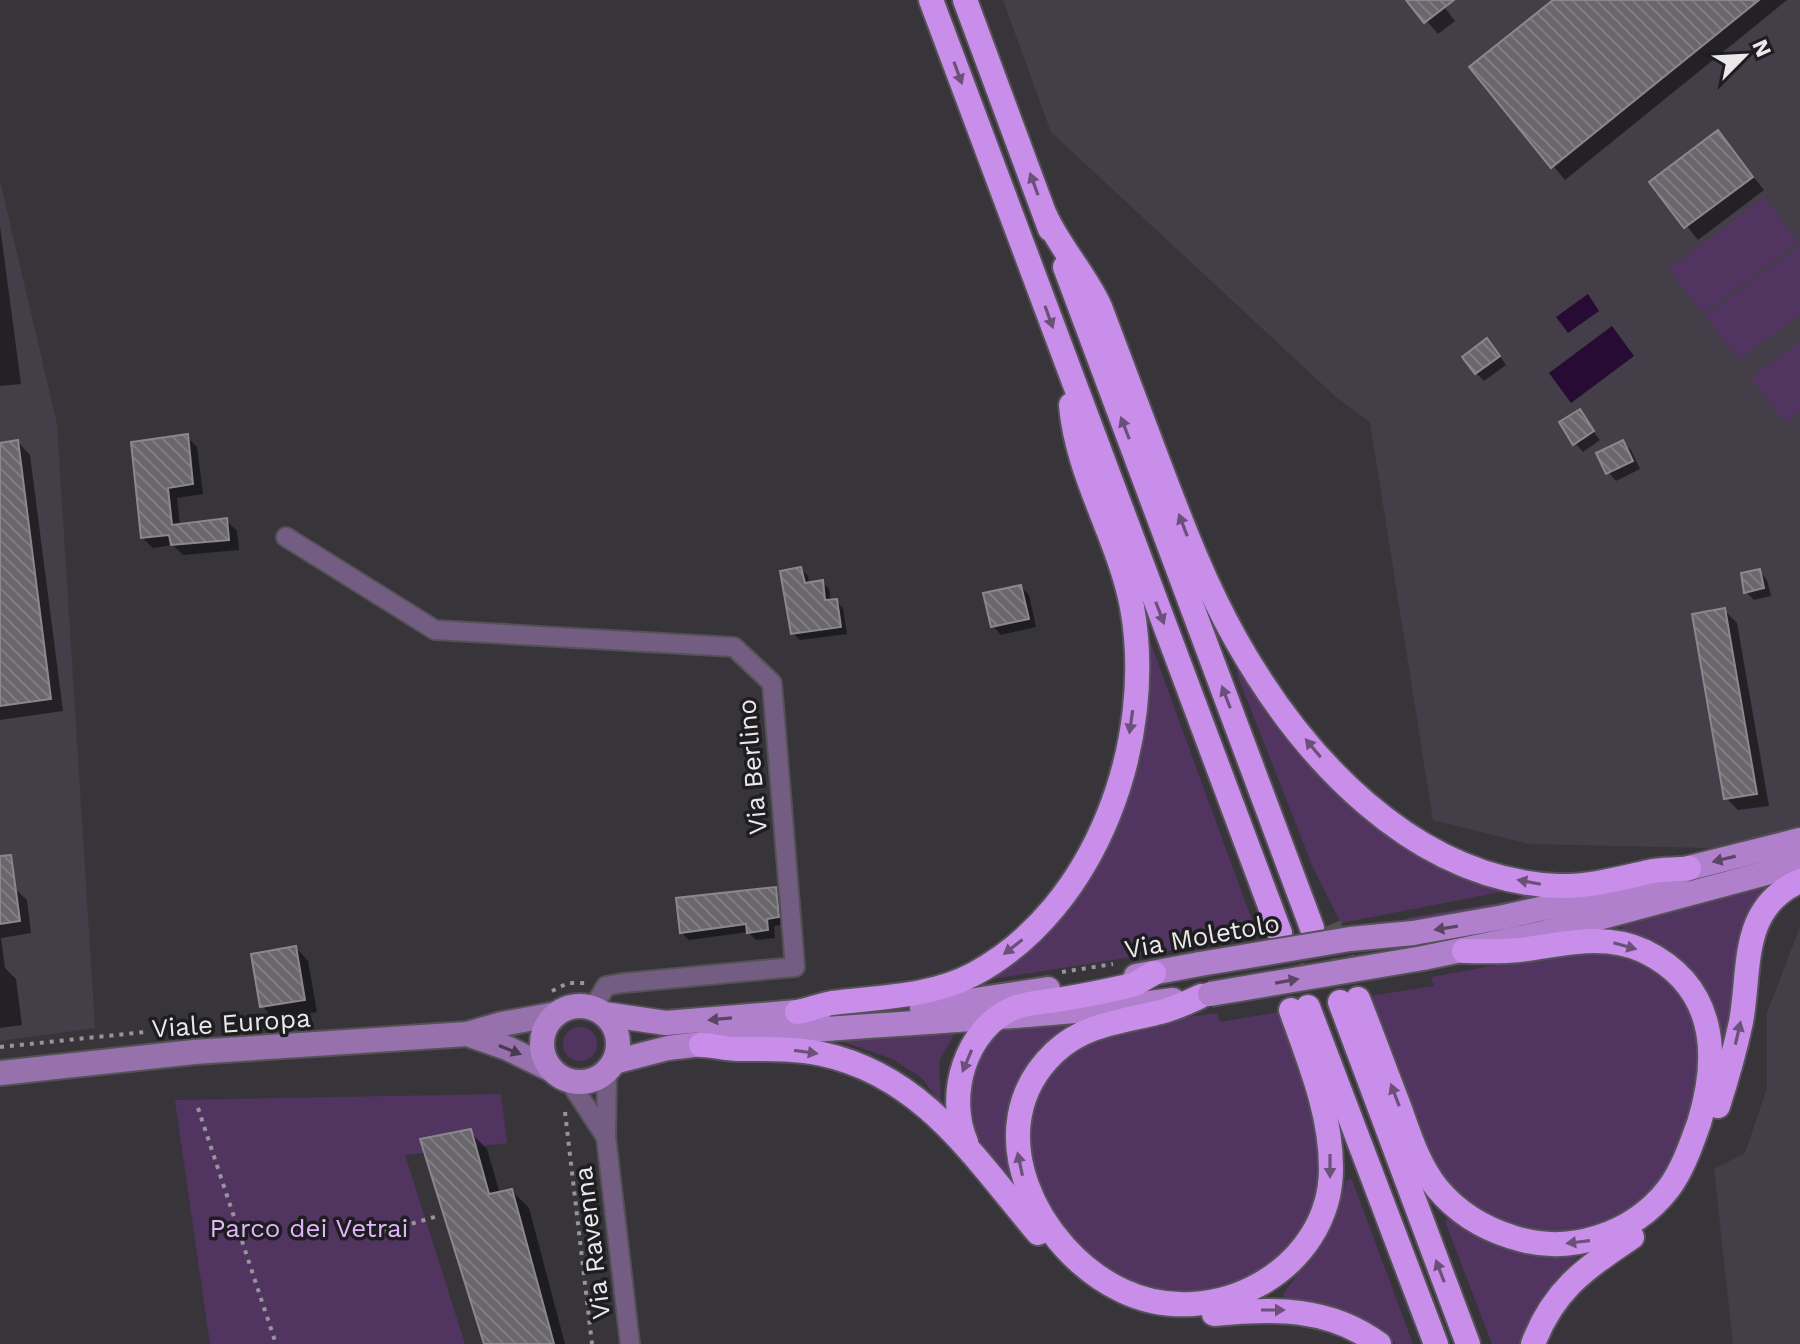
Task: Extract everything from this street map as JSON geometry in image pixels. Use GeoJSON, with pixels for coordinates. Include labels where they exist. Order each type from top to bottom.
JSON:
{"type":"FeatureCollection","features":[{"type":"Feature","properties":{"kind":"highway"},"geometry":{"type":"LineString","coordinates":[[931,0],[1245,838],[1273,935]]}},
{"type":"Feature","properties":{"kind":"highway"},"geometry":{"type":"LineString","coordinates":[[965,0],[1287,861],[1321,926]]}},
{"type":"Feature","properties":{"kind":"highway"},"geometry":{"type":"LineString","coordinates":[[1045,215],[1064,251],[1094,294],[1194,552],[1227,624],[1274,700],[1340,778],[1380,815],[1419,842],[1456,861],[1497,875],[1541,884],[1572,886],[1656,870],[1689,868]]}},
{"type":"Feature","properties":{"kind":"highway"},"geometry":{"type":"LineString","coordinates":[[797,1012],[829,1003],[929,990],[973,975],[996,960],[1033,930],[1066,892],[1084,865],[1112,806],[1131,726],[1136,670],[1135,635],[1121,564],[1076,440],[1068,374],[1061,348]]}},
{"type":"Feature","properties":{"kind":"highway"},"geometry":{"type":"LineString","coordinates":[[1533,1344],[1549,1310],[1568,1284],[1671,1204],[1688,1181],[1705,1145],[1729,1070],[1741,1020],[1749,950],[1755,928],[1770,902],[1800,881]]}},
{"type":"Feature","properties":{"kind":"highway"},"geometry":{"type":"LineString","coordinates":[[1464,951],[1515,950],[1594,940],[1615,942],[1642,951],[1666,966],[1697,1001],[1707,1026],[1711,1060],[1707,1094],[1692,1144],[1668,1189],[1640,1216],[1618,1230],[1594,1239],[1574,1243],[1526,1241],[1490,1229],[1438,1189],[1420,1161],[1349,1000],[1468,1344]]}},
{"type":"Feature","properties":{"kind":"highway"},"geometry":{"type":"LineString","coordinates":[[978,1162],[961,1130],[957,1108],[959,1084],[972,1048],[997,1018],[1018,1006],[1124,987],[1154,973]]}},
{"type":"Feature","properties":{"kind":"highway"},"geometry":{"type":"LineString","coordinates":[[1206,995],[1166,1011],[1102,1025],[1070,1040],[1049,1058],[1027,1091],[1019,1118],[1017,1148],[1020,1168],[1040,1215],[1065,1245],[1100,1277],[1124,1292],[1156,1302],[1210,1302],[1254,1289],[1291,1262],[1320,1219],[1330,1181],[1329,1140],[1300,1008],[1436,1344]]}},
{"type":"Feature","properties":{"kind":"highway"},"geometry":{"type":"LineString","coordinates":[[701,1045],[806,1051],[864,1066],[898,1084],[949,1127],[1066,1263],[1099,1292],[1119,1304],[1170,1316],[1259,1310],[1300,1311],[1337,1321],[1379,1344]]}},
{"type":"Feature","properties":{"kind":"main road","name":"Via Moletolo"},"geometry":{"type":"LineString","coordinates":[[467,1034],[579,1006],[666,1023],[797,1012],[830,1015],[948,1005],[1504,917],[1654,883],[1689,868],[1800,840]]}},
{"type":"Feature","properties":{"kind":"main road"},"geometry":{"type":"LineString","coordinates":[[467,1034],[507,1048],[561,1084],[583,1082],[595,1079],[610,1067],[668,1048],[701,1045],[728,1038],[997,1018],[1206,995],[1464,951],[1552,931],[1800,864]]}},
{"type":"Feature","properties":{"kind":"main road"},"geometry":{"type":"LineString","coordinates":[[598,1011],[613,1025],[618,1038],[610,1067]]}},
{"type":"Feature","properties":{"kind":"main road"},"geometry":{"type":"LineString","coordinates":[[556,1014],[542,1036],[544,1059],[561,1084]]}},
{"type":"Feature","properties":{"kind":"main road","name":"Viale Europa"},"geometry":{"type":"LineString","coordinates":[[0,1073],[194,1052],[467,1034]]}},
{"type":"Feature","properties":{"kind":"street","name":"Via Berlino"},"geometry":{"type":"LineString","coordinates":[[286,537],[435,630],[734,647],[772,683],[795,967],[606,986],[598,1011]]}},
{"type":"Feature","properties":{"kind":"street","name":"Via Ravenna"},"geometry":{"type":"LineString","coordinates":[[610,1067],[606,1137],[630,1344]]}},
{"type":"Feature","properties":{"kind":"street"},"geometry":{"type":"LineString","coordinates":[[561,1084],[606,1137]]}},
{"type":"Feature","properties":{"kind":"path"},"geometry":{"type":"LineString","coordinates":[[561,1084],[592,1344]]}},
{"type":"Feature","properties":{"kind":"path"},"geometry":{"type":"LineString","coordinates":[[198,1108],[276,1344]]}},
{"type":"Feature","properties":{"kind":"path"},"geometry":{"type":"LineString","coordinates":[[383,1232],[438,1216]]}},
{"type":"Feature","properties":{"kind":"shaded area"},"geometry":{"type":"Polygon","coordinates":[[[1003,0],[1800,0],[1800,828],[1710,848],[1530,844],[1433,820],[1370,422],[1336,397],[1051,132],[1003,0]]]}},
{"type":"Feature","properties":{"kind":"shaded area"},"geometry":{"type":"Polygon","coordinates":[[[0,181],[57,424],[95,1028],[0,1041],[0,181]]]}},
{"type":"Feature","properties":{"kind":"shaded area"},"geometry":{"type":"Polygon","coordinates":[[[1588,294],[1599,311],[1568,333],[1556,317],[1588,294]]]}},
{"type":"Feature","properties":{"kind":"shaded area"},"geometry":{"type":"Polygon","coordinates":[[[1612,326],[1634,356],[1571,403],[1549,373],[1612,326]]]}},
{"type":"Feature","properties":{"kind":"shaded area"},"geometry":{"type":"Polygon","coordinates":[[[1800,927],[1800,1344],[1733,1344],[1714,1169],[1745,1153],[1767,1088],[1767,1013],[1800,927]]]}},
{"type":"Feature","properties":{"kind":"green space"},"geometry":{"type":"Polygon","coordinates":[[[1764,197],[1798,242],[1703,314],[1669,269],[1764,197]]]}},
{"type":"Feature","properties":{"kind":"green space"},"geometry":{"type":"Polygon","coordinates":[[[1800,244],[1800,314],[1739,360],[1705,316],[1800,244]]]}},
{"type":"Feature","properties":{"kind":"green space"},"geometry":{"type":"Polygon","coordinates":[[[1800,341],[1800,411],[1785,422],[1751,378],[1800,341]]]}},
{"type":"Feature","properties":{"kind":"green space"},"geometry":{"type":"Polygon","coordinates":[[[1150,641],[1258,937],[986,980],[1081,888],[1150,641]]]}},
{"type":"Feature","properties":{"kind":"green space"},"geometry":{"type":"Polygon","coordinates":[[[1238,671],[1359,811],[1426,858],[1503,889],[1501,892],[1341,923],[1312,865],[1238,671]]]}},
{"type":"Feature","properties":{"kind":"green space"},"geometry":{"type":"Polygon","coordinates":[[[1768,884],[1769,887],[1747,918],[1738,942],[1731,1016],[1723,1036],[1709,1001],[1644,939],[1621,929],[1768,884]]]}},
{"type":"Feature","properties":{"kind":"green space"},"geometry":{"type":"Polygon","coordinates":[[[1522,892],[1538,897],[1409,922],[1407,918],[1515,900],[1521,897],[1522,892]]]}},
{"type":"Feature","properties":{"kind":"green space"},"geometry":{"type":"Polygon","coordinates":[[[1574,951],[1616,953],[1634,959],[1674,986],[1690,1013],[1701,1071],[1683,1142],[1660,1182],[1644,1198],[1627,1211],[1586,1228],[1564,1231],[1524,1229],[1480,1210],[1445,1179],[1436,1166],[1370,996],[1434,986],[1431,977],[1574,951]]]}},
{"type":"Feature","properties":{"kind":"green space"},"geometry":{"type":"Polygon","coordinates":[[[1279,1012],[1309,1093],[1320,1149],[1319,1177],[1313,1205],[1300,1231],[1283,1255],[1252,1276],[1228,1287],[1182,1294],[1138,1287],[1079,1244],[1048,1204],[1032,1157],[1030,1131],[1037,1097],[1044,1083],[1071,1051],[1122,1029],[1217,1013],[1220,1022],[1279,1012]]]}},
{"type":"Feature","properties":{"kind":"green space"},"geometry":{"type":"Polygon","coordinates":[[[1072,1023],[1044,1047],[1016,1091],[1008,1121],[1010,1174],[1005,1176],[979,1143],[973,1130],[968,1103],[972,1075],[985,1049],[1003,1029],[1072,1023]]]}},
{"type":"Feature","properties":{"kind":"green space"},"geometry":{"type":"Polygon","coordinates":[[[580,1027],[592,1032],[597,1044],[592,1056],[580,1061],[568,1056],[563,1044],[568,1032],[580,1027]]]}},
{"type":"Feature","properties":{"kind":"green space"},"geometry":{"type":"Polygon","coordinates":[[[956,1031],[939,1061],[941,1104],[923,1079],[893,1059],[829,1037],[956,1031]]]}},
{"type":"Feature","properties":{"kind":"green space","name":"Parco dei Vetrai"},"geometry":{"type":"Polygon","coordinates":[[[501,1094],[507,1143],[405,1155],[465,1344],[210,1344],[175,1100],[501,1094]]]}},
{"type":"Feature","properties":{"kind":"green space"},"geometry":{"type":"Polygon","coordinates":[[[1350,1179],[1413,1344],[1397,1344],[1338,1309],[1283,1294],[1323,1240],[1337,1211],[1346,1181],[1350,1179]]]}},
{"type":"Feature","properties":{"kind":"green space"},"geometry":{"type":"Polygon","coordinates":[[[1449,1218],[1465,1228],[1580,1254],[1543,1295],[1521,1344],[1492,1344],[1445,1221],[1449,1218]]]}},
{"type":"Feature","properties":{"kind":"building"},"geometry":{"type":"Polygon","coordinates":[[[1406,0],[1454,0],[1424,23],[1406,0]]]}},
{"type":"Feature","properties":{"kind":"building"},"geometry":{"type":"Polygon","coordinates":[[[1553,0],[1759,0],[1551,168],[1469,67],[1553,0]]]}},
{"type":"Feature","properties":{"kind":"building"},"geometry":{"type":"Polygon","coordinates":[[[1718,130],[1753,177],[1684,228],[1649,182],[1718,130]]]}},
{"type":"Feature","properties":{"kind":"building"},"geometry":{"type":"Polygon","coordinates":[[[1487,338],[1500,356],[1475,374],[1462,357],[1487,338]]]}},
{"type":"Feature","properties":{"kind":"building"},"geometry":{"type":"Polygon","coordinates":[[[1580,409],[1594,431],[1573,445],[1559,422],[1580,409]]]}},
{"type":"Feature","properties":{"kind":"building"},"geometry":{"type":"Polygon","coordinates":[[[188,434],[193,484],[168,488],[172,525],[227,518],[229,540],[171,545],[169,535],[141,538],[131,442],[188,434]]]}},
{"type":"Feature","properties":{"kind":"building"},"geometry":{"type":"Polygon","coordinates":[[[18,440],[51,699],[0,706],[0,443],[18,440]]]}},
{"type":"Feature","properties":{"kind":"building"},"geometry":{"type":"Polygon","coordinates":[[[1623,440],[1633,461],[1606,474],[1596,453],[1623,440]]]}},
{"type":"Feature","properties":{"kind":"building"},"geometry":{"type":"Polygon","coordinates":[[[801,567],[805,583],[823,580],[825,600],[837,599],[841,627],[791,634],[780,571],[801,567]]]}},
{"type":"Feature","properties":{"kind":"building"},"geometry":{"type":"Polygon","coordinates":[[[1760,569],[1764,588],[1744,593],[1741,573],[1760,569]]]}},
{"type":"Feature","properties":{"kind":"building"},"geometry":{"type":"Polygon","coordinates":[[[1021,585],[1029,619],[991,627],[983,593],[1021,585]]]}},
{"type":"Feature","properties":{"kind":"building"},"geometry":{"type":"Polygon","coordinates":[[[1725,608],[1757,794],[1724,799],[1692,614],[1725,608]]]}},
{"type":"Feature","properties":{"kind":"building"},"geometry":{"type":"Polygon","coordinates":[[[11,855],[20,921],[0,924],[0,856],[11,855]]]}},
{"type":"Feature","properties":{"kind":"building"},"geometry":{"type":"Polygon","coordinates":[[[776,887],[779,917],[767,919],[768,930],[747,933],[746,924],[680,933],[676,898],[776,887]]]}},
{"type":"Feature","properties":{"kind":"building"},"geometry":{"type":"Polygon","coordinates":[[[296,946],[305,1000],[260,1007],[251,954],[296,946]]]}},
{"type":"Feature","properties":{"kind":"building"},"geometry":{"type":"Polygon","coordinates":[[[471,1129],[489,1194],[512,1189],[554,1344],[484,1344],[420,1139],[471,1129]]]}},
{"type":"Feature","properties":{"kind":"tunnel"},"geometry":{"type":"LineString","coordinates":[[1329,925],[1358,999]]}},
{"type":"Feature","properties":{"kind":"tunnel"},"geometry":{"type":"LineString","coordinates":[[1312,928],[1340,1002]]}},
{"type":"Feature","properties":{"kind":"tunnel"},"geometry":{"type":"LineString","coordinates":[[1280,933],[1308,1007]]}}]}
